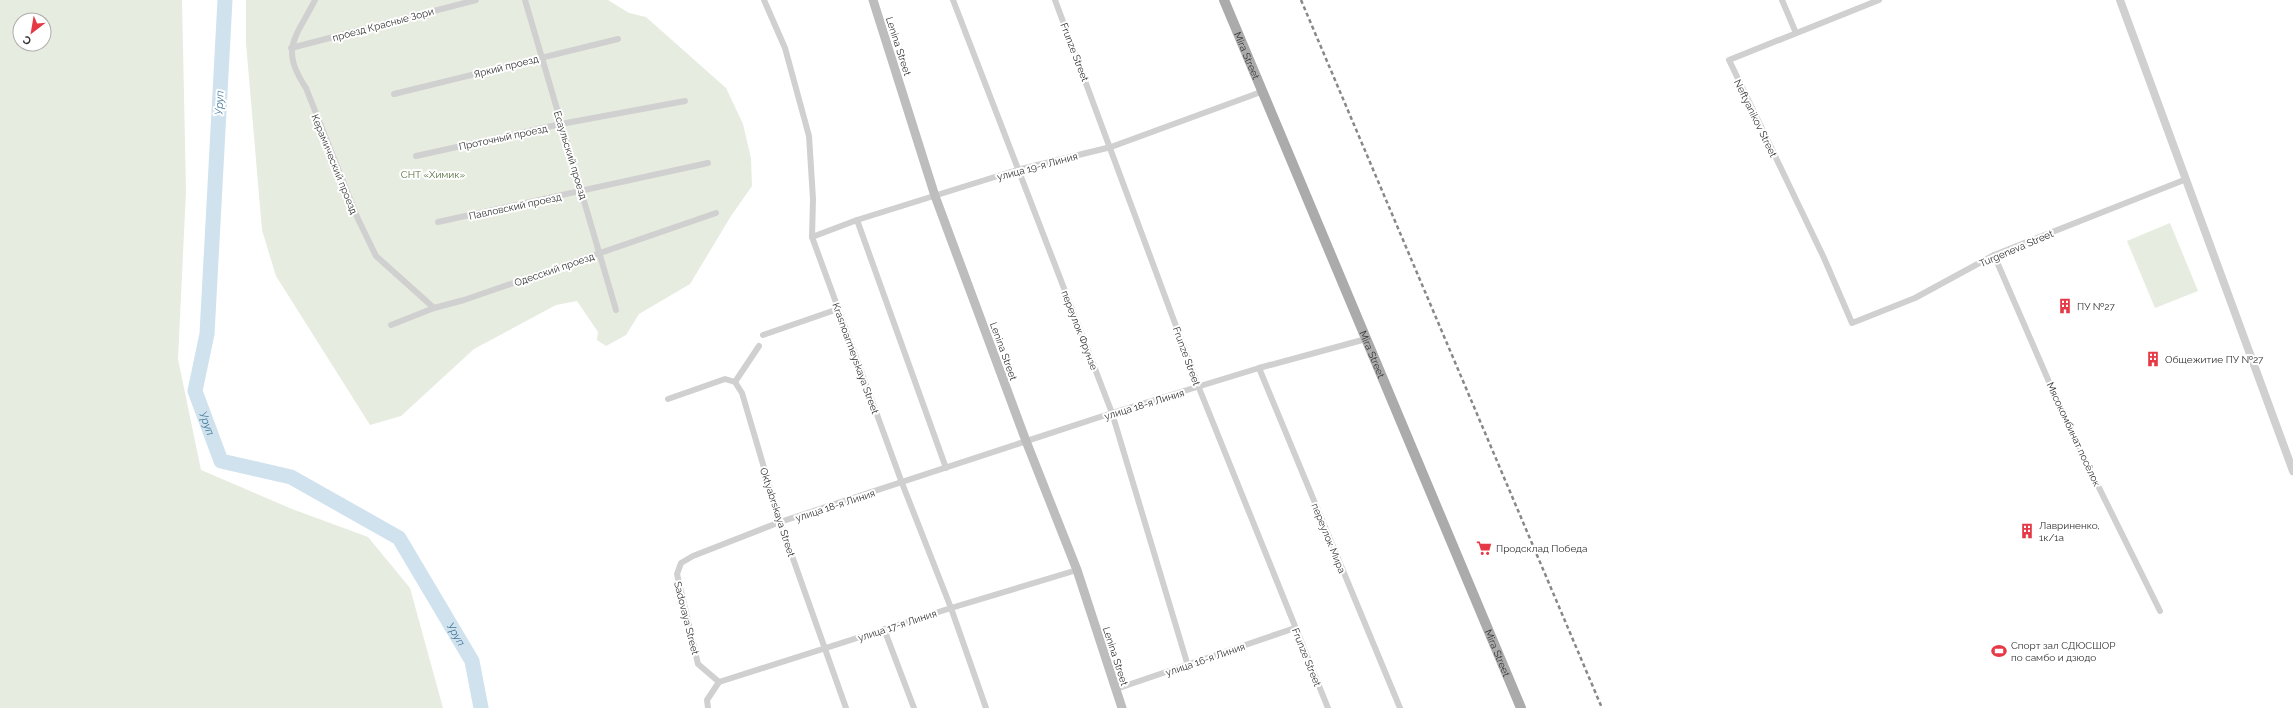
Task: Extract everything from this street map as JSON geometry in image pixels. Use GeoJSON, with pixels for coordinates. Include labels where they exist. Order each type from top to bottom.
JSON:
{"type":"FeatureCollection","features":[{"type":"Feature","properties":{"kind":"main road","name":"Lenina Street"},"geometry":{"type":"LineString","coordinates":[[873,0],[935,196],[1026,441],[1077,570],[1122,708]]}},
{"type":"Feature","properties":{"kind":"main road","name":"Mira Street"},"geometry":{"type":"LineString","coordinates":[[1224,0],[1521,708]]}},
{"type":"Feature","properties":{"kind":"street"},"geometry":{"type":"LineString","coordinates":[[291,48],[315,0]]}},
{"type":"Feature","properties":{"kind":"street","name":"проезд Красные Зори"},"geometry":{"type":"LineString","coordinates":[[291,48],[476,0]]}},
{"type":"Feature","properties":{"kind":"street","name":"Есаульский проезд"},"geometry":{"type":"LineString","coordinates":[[525,0],[616,310]]}},
{"type":"Feature","properties":{"kind":"street","name":"Krasnoarmeyskaya Street"},"geometry":{"type":"LineString","coordinates":[[764,0],[785,48],[809,136],[813,199],[812,237],[902,483],[951,608],[986,708]]}},
{"type":"Feature","properties":{"kind":"street","name":"переулок Фрунзе"},"geometry":{"type":"LineString","coordinates":[[953,0],[1017,170],[1112,413],[1188,666]]}},
{"type":"Feature","properties":{"kind":"street","name":"Frunze Street"},"geometry":{"type":"LineString","coordinates":[[1055,0],[1111,147],[1199,388],[1328,708]]}},
{"type":"Feature","properties":{"kind":"street"},"geometry":{"type":"LineString","coordinates":[[1782,0],[1796,34]]}},
{"type":"Feature","properties":{"kind":"street","name":"Neftyanikov Street"},"geometry":{"type":"LineString","coordinates":[[1852,324],[1824,258],[1729,60],[1879,0]]}},
{"type":"Feature","properties":{"kind":"street"},"geometry":{"type":"LineString","coordinates":[[2120,0],[2176,150],[2184,180],[2293,471]]}},
{"type":"Feature","properties":{"kind":"street","name":"Яркий проезд"},"geometry":{"type":"LineString","coordinates":[[394,94],[618,39]]}},
{"type":"Feature","properties":{"kind":"street","name":"Керамический проезд"},"geometry":{"type":"LineString","coordinates":[[291,48],[292,61],[297,75],[306,88],[358,219],[376,256],[434,308]]}},
{"type":"Feature","properties":{"kind":"street","name":"улица 19-я Линия"},"geometry":{"type":"LineString","coordinates":[[812,237],[857,220],[1017,170],[1111,147],[1262,92]]}},
{"type":"Feature","properties":{"kind":"street","name":"Проточный проезд"},"geometry":{"type":"LineString","coordinates":[[416,156],[561,124],[685,101]]}},
{"type":"Feature","properties":{"kind":"street","name":"Павловский проезд"},"geometry":{"type":"LineString","coordinates":[[438,222],[582,192],[708,163]]}},
{"type":"Feature","properties":{"kind":"street","name":"Turgeneva Street"},"geometry":{"type":"LineString","coordinates":[[1852,324],[1915,298],[1994,255],[2184,180]]}},
{"type":"Feature","properties":{"kind":"street","name":"Одесский проезд"},"geometry":{"type":"LineString","coordinates":[[391,325],[434,308],[464,300],[716,213]]}},
{"type":"Feature","properties":{"kind":"street"},"geometry":{"type":"LineString","coordinates":[[857,220],[946,468]]}},
{"type":"Feature","properties":{"kind":"street","name":"Мясокомбинат посёлок"},"geometry":{"type":"LineString","coordinates":[[1994,255],[2066,421],[2160,611]]}},
{"type":"Feature","properties":{"kind":"street"},"geometry":{"type":"LineString","coordinates":[[763,335],[838,309]]}},
{"type":"Feature","properties":{"kind":"street","name":"улица 18-я Линия"},"geometry":{"type":"LineString","coordinates":[[681,563],[694,556],[780,522],[1026,441],[1259,368],[1366,339]]}},
{"type":"Feature","properties":{"kind":"street"},"geometry":{"type":"LineString","coordinates":[[668,399],[725,379],[735,382],[760,346]]}},
{"type":"Feature","properties":{"kind":"street","name":"переулок Мира"},"geometry":{"type":"LineString","coordinates":[[1259,368],[1400,708]]}},
{"type":"Feature","properties":{"kind":"street","name":"Oktyabrskaya Street"},"geometry":{"type":"LineString","coordinates":[[735,382],[742,392],[780,522],[846,708]]}},
{"type":"Feature","properties":{"kind":"street","name":"Sadovaya Street"},"geometry":{"type":"LineString","coordinates":[[681,563],[676,574],[698,664],[719,682]]}},
{"type":"Feature","properties":{"kind":"street","name":"улица 17-я Линия"},"geometry":{"type":"LineString","coordinates":[[719,682],[951,608],[1077,570]]}},
{"type":"Feature","properties":{"kind":"street","name":"улица 16-я Линия"},"geometry":{"type":"LineString","coordinates":[[1116,689],[1188,666],[1295,628]]}},
{"type":"Feature","properties":{"kind":"street"},"geometry":{"type":"LineString","coordinates":[[884,629],[914,708]]}},
{"type":"Feature","properties":{"kind":"street"},"geometry":{"type":"LineString","coordinates":[[708,708],[707,700],[719,682]]}},
{"type":"Feature","properties":{"kind":"green space"},"geometry":{"type":"Polygon","coordinates":[[[0,0],[182,0],[186,191],[178,359],[201,470],[292,509],[368,537],[410,588],[443,708],[0,708],[0,0]]]}},
{"type":"Feature","properties":{"kind":"green space","name":"СНТ «Химик»"},"geometry":{"type":"Polygon","coordinates":[[[246,0],[608,0],[629,13],[646,17],[726,88],[743,124],[751,158],[752,186],[731,216],[690,284],[639,314],[626,335],[606,346],[597,340],[598,332],[577,301],[556,305],[474,349],[401,416],[370,425],[276,276],[262,230],[246,43],[246,0]]]}},
{"type":"Feature","properties":{"kind":"green space"},"geometry":{"type":"Polygon","coordinates":[[[2170,223],[2198,291],[2155,308],[2127,241],[2170,223]]]}},
{"type":"Feature","properties":{"kind":"waterway","name":"Уруп"},"geometry":{"type":"LineString","coordinates":[[225,0],[207,334],[195,391],[221,461],[291,477],[399,538],[472,661],[481,708]]}},
{"type":"Feature","properties":{"kind":"railway"},"geometry":{"type":"LineString","coordinates":[[1301,0],[1602,708]]}},
{"type":"Feature","properties":{"kind":"place","name":"ПУ №27"},"geometry":{"type":"Point","coordinates":[2065,306]}},
{"type":"Feature","properties":{"kind":"place","name":"Общежитие ПУ №27"},"geometry":{"type":"Point","coordinates":[2153,359]}},
{"type":"Feature","properties":{"kind":"place","name":"Лавриненко, 1к/1а"},"geometry":{"type":"Point","coordinates":[2027,531]}},
{"type":"Feature","properties":{"kind":"place","name":"Продсклад Победа"},"geometry":{"type":"Point","coordinates":[1484,548]}},
{"type":"Feature","properties":{"kind":"place","name":"Спорт зал СДЮСШОР по самбо и дзюдо"},"geometry":{"type":"Point","coordinates":[1999,651]}}]}
